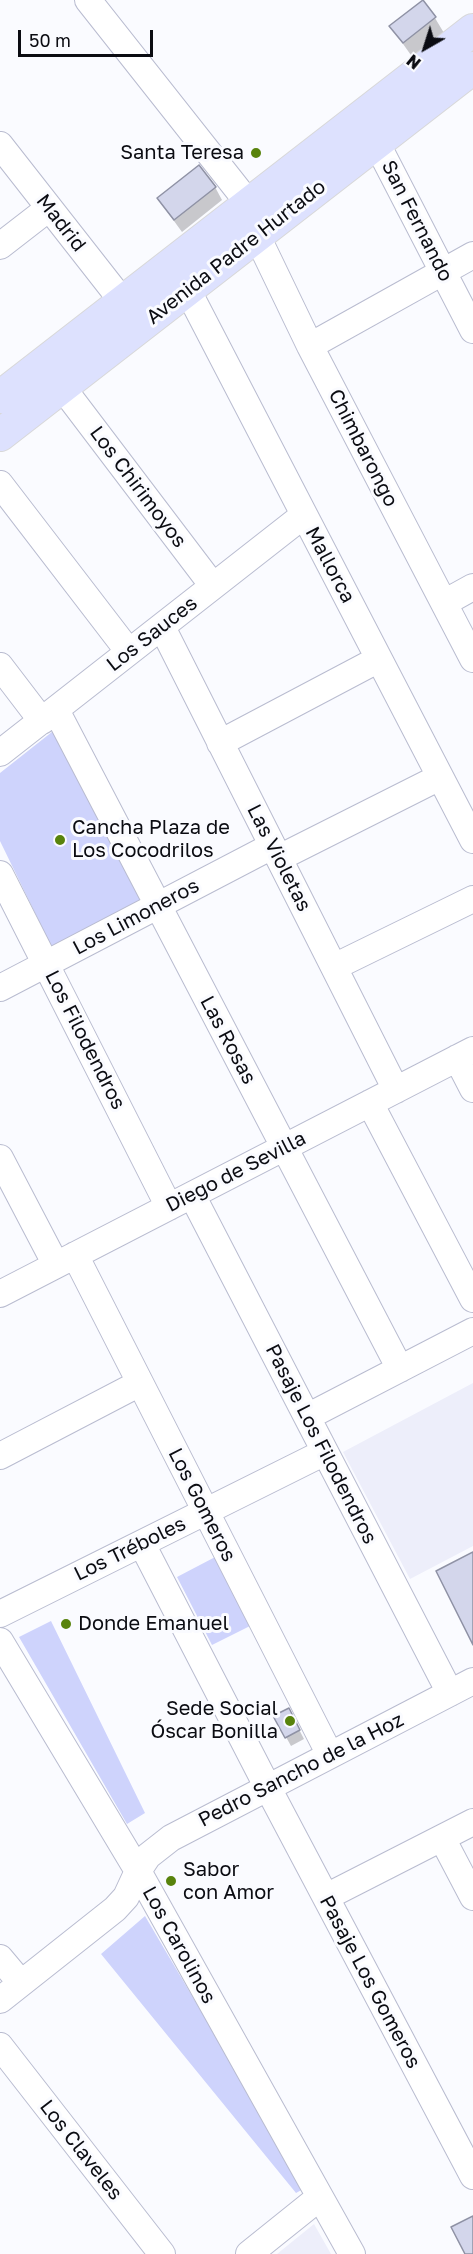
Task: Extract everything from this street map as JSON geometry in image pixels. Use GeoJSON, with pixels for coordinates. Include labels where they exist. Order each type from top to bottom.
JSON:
{"type":"FeatureCollection","features":[{"type":"Feature","properties":{"kind":"main road","name":"Avenida Padre Hurtado"},"geometry":{"type":"LineString","coordinates":[[0,397],[473,30]]}},
{"type":"Feature","properties":{"kind":"main road","name":"Avenida Padre Hurtado"},"geometry":{"type":"LineString","coordinates":[[0,435],[473,68]]}},
{"type":"Feature","properties":{"kind":"street"},"geometry":{"type":"LineString","coordinates":[[88,0],[250,205]]}},
{"type":"Feature","properties":{"kind":"street","name":"San Fernando"},"geometry":{"type":"LineString","coordinates":[[377,144],[473,330]]}},
{"type":"Feature","properties":{"kind":"street","name":"Madrid"},"geometry":{"type":"LineString","coordinates":[[0,145],[123,302]]}},
{"type":"Feature","properties":{"kind":"street"},"geometry":{"type":"LineString","coordinates":[[0,246],[49,208]]}},
{"type":"Feature","properties":{"kind":"street","name":"Chimbarongo"},"geometry":{"type":"LineString","coordinates":[[257,236],[310,346],[473,659]]}},
{"type":"Feature","properties":{"kind":"street"},"geometry":{"type":"LineString","coordinates":[[310,346],[473,255]]}},
{"type":"Feature","properties":{"kind":"street","name":"Mallorca"},"geometry":{"type":"LineString","coordinates":[[187,290],[473,840]]}},
{"type":"Feature","properties":{"kind":"street","name":"Los Chirimoyos"},"geometry":{"type":"LineString","coordinates":[[62,387],[213,586]]}},
{"type":"Feature","properties":{"kind":"street"},"geometry":{"type":"LineString","coordinates":[[0,484],[129,652]]}},
{"type":"Feature","properties":{"kind":"street","name":"Los Sauces"},"geometry":{"type":"LineString","coordinates":[[0,753],[304,515]]}},
{"type":"Feature","properties":{"kind":"street"},"geometry":{"type":"LineString","coordinates":[[444,603],[473,587]]}},
{"type":"Feature","properties":{"kind":"street","name":"Las Violetas"},"geometry":{"type":"LineString","coordinates":[[162,627],[396,1090]]}},
{"type":"Feature","properties":{"kind":"street"},"geometry":{"type":"LineString","coordinates":[[220,743],[379,659]]}},
{"type":"Feature","properties":{"kind":"street","name":"Las Rosas"},"geometry":{"type":"LineString","coordinates":[[0,666],[49,715],[158,906],[400,1369]]}},
{"type":"Feature","properties":{"kind":"street","name":"Los Limoneros"},"geometry":{"type":"LineString","coordinates":[[0,988],[158,906],[440,777]]}},
{"type":"Feature","properties":{"kind":"street","name":"Los Filodendros"},"geometry":{"type":"LineString","coordinates":[[0,874],[169,1207]]}},
{"type":"Feature","properties":{"kind":"street"},"geometry":{"type":"LineString","coordinates":[[334,967],[473,899]]}},
{"type":"Feature","properties":{"kind":"street"},"geometry":{"type":"LineString","coordinates":[[465,1054],[473,1089]]}},
{"type":"Feature","properties":{"kind":"street","name":"Diego de Sevilla"},"geometry":{"type":"LineString","coordinates":[[0,1294],[465,1054]]}},
{"type":"Feature","properties":{"kind":"street"},"geometry":{"type":"LineString","coordinates":[[370,1103],[473,1299]]}},
{"type":"Feature","properties":{"kind":"street","name":"Los Gomeros"},"geometry":{"type":"LineString","coordinates":[[0,1158],[66,1260],[140,1383],[330,1755]]}},
{"type":"Feature","properties":{"kind":"street","name":"Pasaje Los Filodendros"},"geometry":{"type":"LineString","coordinates":[[192,1195],[450,1693]]}},
{"type":"Feature","properties":{"kind":"street"},"geometry":{"type":"LineString","coordinates":[[307,1417],[473,1331]]}},
{"type":"Feature","properties":{"kind":"street"},"geometry":{"type":"LineString","coordinates":[[0,1456],[140,1383]]}},
{"type":"Feature","properties":{"kind":"street","name":"Los Tréboles"},"geometry":{"type":"LineString","coordinates":[[0,1614],[325,1452]]}},
{"type":"Feature","properties":{"kind":"street"},"geometry":{"type":"LineString","coordinates":[[142,1544],[268,1788]]}},
{"type":"Feature","properties":{"kind":"street","name":"Los Carolinos"},"geometry":{"type":"LineString","coordinates":[[0,1641],[138,1871],[352,2254]]}},
{"type":"Feature","properties":{"kind":"street","name":"Pedro Sancho de la Hoz"},"geometry":{"type":"LineString","coordinates":[[0,2000],[115,1909],[126,1897],[148,1856],[171,1838],[473,1681]]}},
{"type":"Feature","properties":{"kind":"street","name":"Pasaje Los Gomeros"},"geometry":{"type":"LineString","coordinates":[[268,1788],[326,1897],[465,2144],[473,2176]]}},
{"type":"Feature","properties":{"kind":"street"},"geometry":{"type":"LineString","coordinates":[[326,1897],[473,1822]]}},
{"type":"Feature","properties":{"kind":"street"},"geometry":{"type":"LineString","coordinates":[[442,1838],[473,1897]]}},
{"type":"Feature","properties":{"kind":"street"},"geometry":{"type":"LineString","coordinates":[[0,1958],[21,1983]]}},
{"type":"Feature","properties":{"kind":"street","name":"Los Claveles"},"geometry":{"type":"LineString","coordinates":[[0,2046],[162,2254]]}},
{"type":"Feature","properties":{"kind":"street"},"geometry":{"type":"LineString","coordinates":[[249,2254],[320,2197]]}},
{"type":"Feature","properties":{"kind":"shaded area"},"geometry":{"type":"Polygon","coordinates":[[[57,728],[152,896],[52,948],[0,841],[0,773],[57,728]]]}},
{"type":"Feature","properties":{"kind":"shaded area"},"geometry":{"type":"Polygon","coordinates":[[[473,1383],[473,1546],[410,1579],[343,1452],[473,1383]]]}},
{"type":"Feature","properties":{"kind":"shaded area"},"geometry":{"type":"Polygon","coordinates":[[[219,1555],[254,1624],[212,1645],[177,1577],[219,1555]]]}},
{"type":"Feature","properties":{"kind":"shaded area"},"geometry":{"type":"Polygon","coordinates":[[[51,1621],[145,1813],[127,1824],[19,1637],[51,1621]]]}},
{"type":"Feature","properties":{"kind":"shaded area"},"geometry":{"type":"Polygon","coordinates":[[[145,1916],[305,2188],[296,2193],[101,1954],[145,1916]]]}},
{"type":"Feature","properties":{"kind":"shaded area"},"geometry":{"type":"Polygon","coordinates":[[[314,2224],[331,2254],[277,2254],[314,2224]]]}},
{"type":"Feature","properties":{"kind":"building"},"geometry":{"type":"Polygon","coordinates":[[[423,0],[436,17],[403,43],[389,26],[423,0]]]}},
{"type":"Feature","properties":{"kind":"building"},"geometry":{"type":"Polygon","coordinates":[[[199,165],[216,187],[174,220],[157,198],[199,165]]]}},
{"type":"Feature","properties":{"kind":"building"},"geometry":{"type":"Polygon","coordinates":[[[473,1552],[473,1645],[436,1571],[473,1552]]]}},
{"type":"Feature","properties":{"kind":"building","name":"Sede Social Óscar Bonilla"},"geometry":{"type":"Polygon","coordinates":[[[289,1708],[300,1730],[285,1738],[273,1716],[289,1708]]]}},
{"type":"Feature","properties":{"kind":"building"},"geometry":{"type":"Polygon","coordinates":[[[473,2216],[473,2254],[465,2254],[451,2227],[473,2216]]]}},
{"type":"Feature","properties":{"kind":"place","name":"Santa Teresa"},"geometry":{"type":"Point","coordinates":[256,153]}},
{"type":"Feature","properties":{"kind":"place","name":"Cancha Plaza de Los Cocodrilos"},"geometry":{"type":"Point","coordinates":[60,840]}},
{"type":"Feature","properties":{"kind":"place","name":"Donde Emanuel"},"geometry":{"type":"Point","coordinates":[66,1624]}},
{"type":"Feature","properties":{"kind":"place","name":"Sede Social Óscar Bonilla"},"geometry":{"type":"Point","coordinates":[290,1721]}},
{"type":"Feature","properties":{"kind":"place","name":"Sabor con Amor"},"geometry":{"type":"Point","coordinates":[171,1881]}}]}
